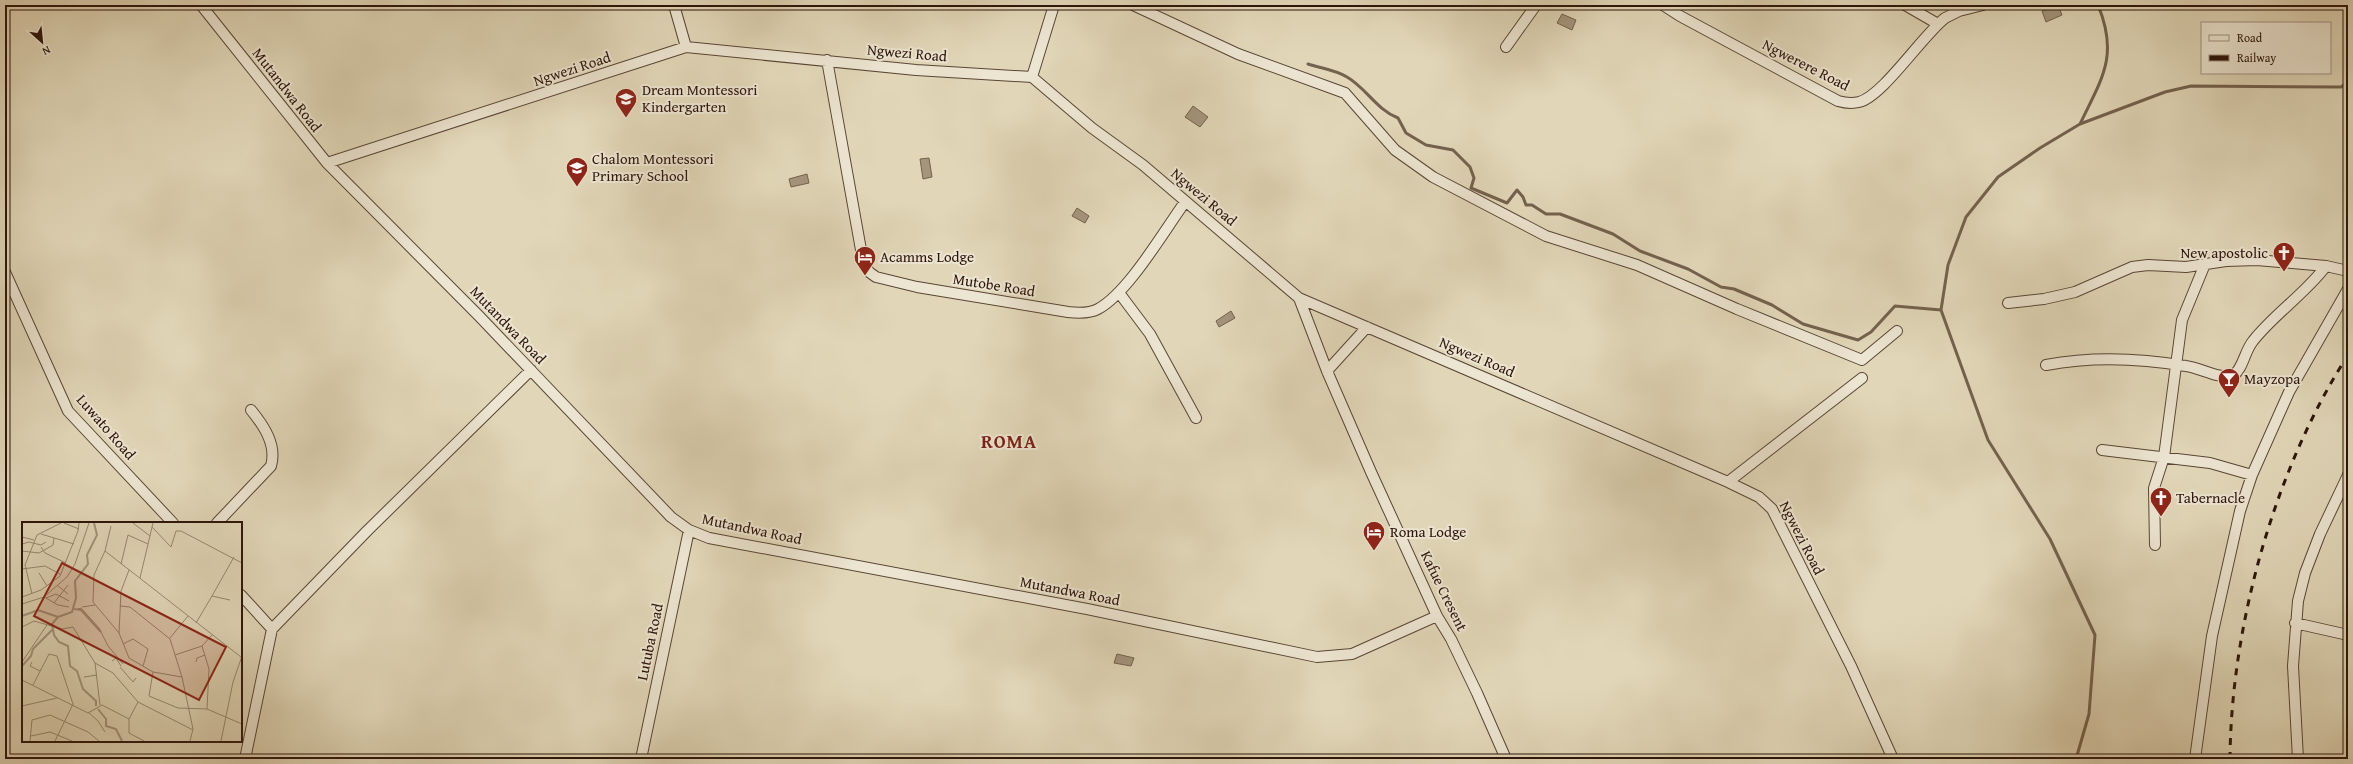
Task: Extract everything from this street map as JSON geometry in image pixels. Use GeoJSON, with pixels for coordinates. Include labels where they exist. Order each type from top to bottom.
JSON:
{"type":"FeatureCollection","features":[{"type":"Feature","properties":{"kind":"street","name":"Mutandwa Road"},"geometry":{"type":"LineString","coordinates":[[201,5],[327,163],[531,370],[675,520],[689,530],[709,538],[1087,609],[1317,657],[1352,654],[1437,616]]}},
{"type":"Feature","properties":{"kind":"street"},"geometry":{"type":"LineString","coordinates":[[674,5],[686,47]]}},
{"type":"Feature","properties":{"kind":"street"},"geometry":{"type":"LineString","coordinates":[[1032,77],[1054,5]]}},
{"type":"Feature","properties":{"kind":"street"},"geometry":{"type":"LineString","coordinates":[[1133,5],[1238,54],[1345,93],[1395,150],[1433,177],[1546,236],[1637,265],[1737,309],[1862,360],[1897,331]]}},
{"type":"Feature","properties":{"kind":"street"},"geometry":{"type":"LineString","coordinates":[[1506,47],[1536,5]]}},
{"type":"Feature","properties":{"kind":"street","name":"Ngwerere Road"},"geometry":{"type":"LineString","coordinates":[[1663,5],[1680,16],[1838,101],[1850,104],[1860,102],[1877,90],[1938,24],[1959,11],[1983,5]]}},
{"type":"Feature","properties":{"kind":"street"},"geometry":{"type":"LineString","coordinates":[[1905,5],[1938,24]]}},
{"type":"Feature","properties":{"kind":"street","name":"Ngwezi Road"},"geometry":{"type":"LineString","coordinates":[[327,163],[686,47],[916,70],[1032,77],[1092,128],[1142,165],[1299,298],[1728,482],[1759,497],[1772,508],[1851,666],[1893,759]]}},
{"type":"Feature","properties":{"kind":"street","name":"Mutobe Road"},"geometry":{"type":"LineString","coordinates":[[827,60],[863,261],[869,272],[876,278],[917,287],[1081,314],[1097,310],[1120,294],[1185,202]]}},
{"type":"Feature","properties":{"kind":"street"},"geometry":{"type":"LineString","coordinates":[[2008,303],[2044,299],[2074,292],[2132,267],[2148,265],[2186,267],[2257,260],[2326,266],[2348,271]]}},
{"type":"Feature","properties":{"kind":"street"},"geometry":{"type":"LineString","coordinates":[[2155,545],[2154,488],[2164,457],[2182,320],[2205,264]]}},
{"type":"Feature","properties":{"kind":"street"},"geometry":{"type":"LineString","coordinates":[[2046,365],[2077,359],[2101,358],[2176,365],[2221,376],[2233,376],[2242,365],[2252,342],[2289,303],[2302,294],[2326,266]]}},
{"type":"Feature","properties":{"kind":"street","name":"Luwato Road"},"geometry":{"type":"LineString","coordinates":[[5,272],[68,411],[172,522]]}},
{"type":"Feature","properties":{"kind":"street"},"geometry":{"type":"LineString","coordinates":[[2196,759],[2212,636],[2240,511],[2252,475],[2288,392],[2348,289]]}},
{"type":"Feature","properties":{"kind":"street"},"geometry":{"type":"LineString","coordinates":[[1120,294],[1150,334],[1196,418]]}},
{"type":"Feature","properties":{"kind":"street","name":"Kafue Cresent"},"geometry":{"type":"LineString","coordinates":[[1299,298],[1327,371],[1437,616],[1466,670],[1506,759]]}},
{"type":"Feature","properties":{"kind":"street"},"geometry":{"type":"LineString","coordinates":[[1327,371],[1367,327]]}},
{"type":"Feature","properties":{"kind":"street"},"geometry":{"type":"LineString","coordinates":[[245,759],[272,629],[373,525],[531,370]]}},
{"type":"Feature","properties":{"kind":"street"},"geometry":{"type":"LineString","coordinates":[[1728,482],[1862,378]]}},
{"type":"Feature","properties":{"kind":"street"},"geometry":{"type":"LineString","coordinates":[[219,522],[271,466],[272,445],[264,429],[251,410]]}},
{"type":"Feature","properties":{"kind":"street"},"geometry":{"type":"LineString","coordinates":[[2102,450],[2210,463],[2252,475]]}},
{"type":"Feature","properties":{"kind":"street"},"geometry":{"type":"LineString","coordinates":[[2298,759],[2293,700],[2295,623],[2305,573],[2320,534],[2348,475]]}},
{"type":"Feature","properties":{"kind":"street","name":"Lutuba Road"},"geometry":{"type":"LineString","coordinates":[[641,759],[689,530]]}},
{"type":"Feature","properties":{"kind":"street"},"geometry":{"type":"LineString","coordinates":[[242,596],[272,629]]}},
{"type":"Feature","properties":{"kind":"street"},"geometry":{"type":"LineString","coordinates":[[2295,623],[2348,635]]}},
{"type":"Feature","properties":{"kind":"shaded area"},"geometry":{"type":"Polygon","coordinates":[[[2058,5],[2062,15],[2046,22],[2042,11],[2058,5]]]}},
{"type":"Feature","properties":{"kind":"shaded area"},"geometry":{"type":"Polygon","coordinates":[[[1562,14],[1576,20],[1572,30],[1557,23],[1562,14]]]}},
{"type":"Feature","properties":{"kind":"shaded area"},"geometry":{"type":"Polygon","coordinates":[[[1193,106],[1208,117],[1200,127],[1185,117],[1193,106]]]}},
{"type":"Feature","properties":{"kind":"shaded area"},"geometry":{"type":"Polygon","coordinates":[[[929,158],[932,177],[923,179],[920,159],[929,158]]]}},
{"type":"Feature","properties":{"kind":"shaded area"},"geometry":{"type":"Polygon","coordinates":[[[807,174],[809,183],[791,187],[789,179],[807,174]]]}},
{"type":"Feature","properties":{"kind":"shaded area"},"geometry":{"type":"Polygon","coordinates":[[[1077,208],[1089,216],[1085,223],[1072,216],[1077,208]]]}},
{"type":"Feature","properties":{"kind":"shaded area"},"geometry":{"type":"Polygon","coordinates":[[[1231,311],[1235,318],[1219,327],[1216,321],[1231,311]]]}},
{"type":"Feature","properties":{"kind":"shaded area"},"geometry":{"type":"Polygon","coordinates":[[[1117,654],[1134,658],[1131,666],[1114,663],[1117,654]]]}},
{"type":"Feature","properties":{"kind":"waterway"},"geometry":{"type":"LineString","coordinates":[[2080,124],[2101,80],[2107,53],[2107,39],[2098,5]]}},
{"type":"Feature","properties":{"kind":"waterway"},"geometry":{"type":"LineString","coordinates":[[1308,64],[1328,69],[1347,77],[1384,110],[1398,118],[1406,133],[1426,145],[1453,150],[1470,167],[1474,178],[1471,188],[1507,203],[1517,190],[1523,197],[1526,205],[1532,205],[1546,214],[1560,214],[1613,234],[1640,251],[1688,269],[1721,287],[1734,289],[1772,305],[1803,324],[1858,340],[1871,332],[1895,306],[1941,310]]}},
{"type":"Feature","properties":{"kind":"waterway"},"geometry":{"type":"LineString","coordinates":[[2076,759],[2089,714],[2095,635],[2050,539],[1988,440],[1941,310],[1948,265],[1966,217],[1998,177],[2040,148],[2080,124],[2165,92],[2191,86],[2341,87],[2348,82]]}},
{"type":"Feature","properties":{"kind":"railway"},"geometry":{"type":"LineString","coordinates":[[2230,759],[2232,708],[2239,655],[2249,602],[2262,549],[2279,497],[2299,447],[2322,399],[2348,355]]}},
{"type":"Feature","properties":{"kind":"place","name":"Dream Montessori Kindergarten"},"geometry":{"type":"Point","coordinates":[626,118]}},
{"type":"Feature","properties":{"kind":"place","name":"Chalom Montessori Primary School"},"geometry":{"type":"Point","coordinates":[577,188]}},
{"type":"Feature","properties":{"kind":"place","name":"New apostolic"},"geometry":{"type":"Point","coordinates":[2284,272]}},
{"type":"Feature","properties":{"kind":"place","name":"Acamms Lodge"},"geometry":{"type":"Point","coordinates":[865,276]}},
{"type":"Feature","properties":{"kind":"place","name":"Mayzopa"},"geometry":{"type":"Point","coordinates":[2229,398]}},
{"type":"Feature","properties":{"kind":"place","name":"Tabernacle"},"geometry":{"type":"Point","coordinates":[2161,518]}},
{"type":"Feature","properties":{"kind":"place","name":"Roma Lodge"},"geometry":{"type":"Point","coordinates":[1374,552]}},
{"type":"Feature","properties":{"kind":"district","name":"ROMA"},"geometry":{"type":"Point","coordinates":[1009,441]}}]}
